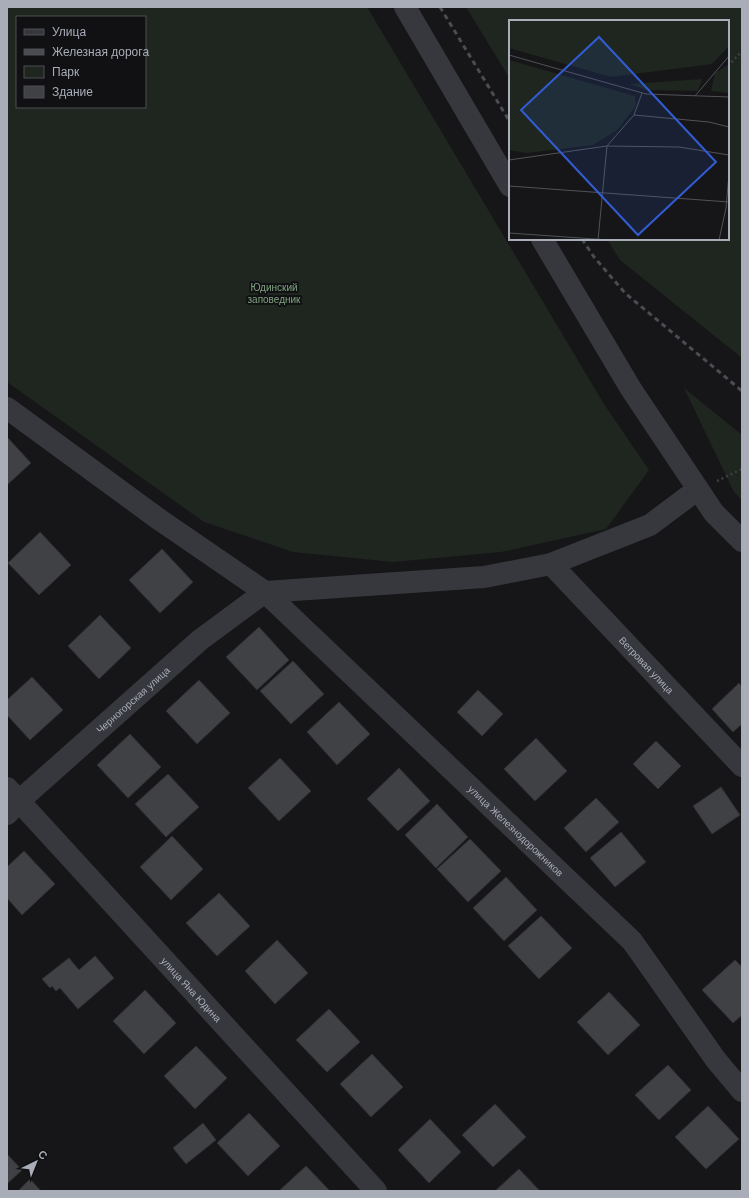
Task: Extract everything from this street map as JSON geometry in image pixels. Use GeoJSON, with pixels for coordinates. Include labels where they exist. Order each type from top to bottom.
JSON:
{"type":"FeatureCollection","features":[{"type":"Feature","properties":{"kind":"street"},"geometry":{"type":"LineString","coordinates":[[405,7],[509,184]]}},
{"type":"Feature","properties":{"kind":"street"},"geometry":{"type":"LineString","coordinates":[[543,240],[631,389],[714,513],[742,541]]}},
{"type":"Feature","properties":{"kind":"street","name":"улица Железнодорожников"},"geometry":{"type":"LineString","coordinates":[[7,408],[160,520],[265,592],[632,941],[716,1060],[742,1091]]}},
{"type":"Feature","properties":{"kind":"street"},"geometry":{"type":"LineString","coordinates":[[265,592],[484,577],[551,564],[650,525],[698,489]]}},
{"type":"Feature","properties":{"kind":"street","name":"Ветровая улица"},"geometry":{"type":"LineString","coordinates":[[551,564],[742,766]]}},
{"type":"Feature","properties":{"kind":"street","name":"Черногорская улица"},"geometry":{"type":"LineString","coordinates":[[11,801],[200,640],[265,592]]}},
{"type":"Feature","properties":{"kind":"street","name":"улица Яна Юдина"},"geometry":{"type":"LineString","coordinates":[[11,801],[376,1191]]}},
{"type":"Feature","properties":{"kind":"path"},"geometry":{"type":"LineString","coordinates":[[729,65],[742,51]]}},
{"type":"Feature","properties":{"kind":"path"},"geometry":{"type":"LineString","coordinates":[[698,489],[742,469]]}},
{"type":"Feature","properties":{"kind":"green space","name":"Юдинский заповедник"},"geometry":{"type":"Polygon","coordinates":[[[7,7],[367,7],[604,404],[649,470],[606,529],[501,552],[393,562],[293,552],[204,522],[7,382],[7,7]]]}},
{"type":"Feature","properties":{"kind":"green space"},"geometry":{"type":"Polygon","coordinates":[[[466,7],[742,7],[742,358],[620,260],[608,240],[729,240],[729,20],[509,20],[509,77],[466,7]]]}},
{"type":"Feature","properties":{"kind":"green space"},"geometry":{"type":"Polygon","coordinates":[[[684,388],[742,435],[742,500],[734,492],[684,388]]]}},
{"type":"Feature","properties":{"kind":"building"},"geometry":{"type":"Polygon","coordinates":[[[7,437],[31,463],[7,485],[7,437]]]}},
{"type":"Feature","properties":{"kind":"building"},"geometry":{"type":"Polygon","coordinates":[[[40,532],[71,565],[39,595],[8,563],[40,532]]]}},
{"type":"Feature","properties":{"kind":"building"},"geometry":{"type":"Polygon","coordinates":[[[162,549],[193,582],[160,613],[129,580],[162,549]]]}},
{"type":"Feature","properties":{"kind":"building"},"geometry":{"type":"Polygon","coordinates":[[[100,615],[131,648],[99,679],[68,646],[100,615]]]}},
{"type":"Feature","properties":{"kind":"building"},"geometry":{"type":"Polygon","coordinates":[[[259,627],[289,660],[257,690],[226,657],[259,627]]]}},
{"type":"Feature","properties":{"kind":"building"},"geometry":{"type":"Polygon","coordinates":[[[293,661],[324,694],[291,724],[260,691],[293,661]]]}},
{"type":"Feature","properties":{"kind":"building"},"geometry":{"type":"Polygon","coordinates":[[[32,677],[63,710],[30,740],[7,715],[7,700],[32,677]]]}},
{"type":"Feature","properties":{"kind":"building"},"geometry":{"type":"Polygon","coordinates":[[[199,680],[230,713],[197,744],[166,711],[199,680]]]}},
{"type":"Feature","properties":{"kind":"building"},"geometry":{"type":"Polygon","coordinates":[[[739,683],[742,687],[742,724],[733,732],[712,709],[739,683]]]}},
{"type":"Feature","properties":{"kind":"building"},"geometry":{"type":"Polygon","coordinates":[[[478,690],[503,714],[482,736],[457,712],[478,690]]]}},
{"type":"Feature","properties":{"kind":"building"},"geometry":{"type":"Polygon","coordinates":[[[339,702],[370,734],[337,765],[307,732],[339,702]]]}},
{"type":"Feature","properties":{"kind":"building"},"geometry":{"type":"Polygon","coordinates":[[[130,734],[161,767],[128,798],[97,765],[130,734]]]}},
{"type":"Feature","properties":{"kind":"building"},"geometry":{"type":"Polygon","coordinates":[[[536,738],[567,771],[535,801],[504,769],[536,738]]]}},
{"type":"Feature","properties":{"kind":"building"},"geometry":{"type":"Polygon","coordinates":[[[656,741],[681,766],[658,789],[633,764],[656,741]]]}},
{"type":"Feature","properties":{"kind":"building"},"geometry":{"type":"Polygon","coordinates":[[[280,758],[311,791],[279,821],[248,788],[280,758]]]}},
{"type":"Feature","properties":{"kind":"building"},"geometry":{"type":"Polygon","coordinates":[[[399,768],[430,801],[398,831],[367,799],[399,768]]]}},
{"type":"Feature","properties":{"kind":"building"},"geometry":{"type":"Polygon","coordinates":[[[168,774],[199,807],[166,837],[135,804],[168,774]]]}},
{"type":"Feature","properties":{"kind":"building"},"geometry":{"type":"Polygon","coordinates":[[[721,787],[740,815],[712,834],[693,806],[721,787]]]}},
{"type":"Feature","properties":{"kind":"building"},"geometry":{"type":"Polygon","coordinates":[[[596,798],[619,822],[586,852],[564,828],[596,798]]]}},
{"type":"Feature","properties":{"kind":"building"},"geometry":{"type":"Polygon","coordinates":[[[437,804],[468,837],[436,868],[405,835],[437,804]]]}},
{"type":"Feature","properties":{"kind":"building"},"geometry":{"type":"Polygon","coordinates":[[[621,832],[646,862],[615,887],[590,858],[621,832]]]}},
{"type":"Feature","properties":{"kind":"building"},"geometry":{"type":"Polygon","coordinates":[[[172,836],[203,869],[171,900],[140,867],[172,836]]]}},
{"type":"Feature","properties":{"kind":"building"},"geometry":{"type":"Polygon","coordinates":[[[470,839],[501,871],[468,902],[437,869],[470,839]]]}},
{"type":"Feature","properties":{"kind":"building"},"geometry":{"type":"Polygon","coordinates":[[[24,851],[55,884],[22,915],[7,898],[7,867],[24,851]]]}},
{"type":"Feature","properties":{"kind":"building"},"geometry":{"type":"Polygon","coordinates":[[[506,877],[537,910],[504,941],[473,908],[506,877]]]}},
{"type":"Feature","properties":{"kind":"building"},"geometry":{"type":"Polygon","coordinates":[[[219,893],[250,926],[217,956],[186,923],[219,893]]]}},
{"type":"Feature","properties":{"kind":"building"},"geometry":{"type":"Polygon","coordinates":[[[541,916],[572,948],[539,979],[508,946],[541,916]]]}},
{"type":"Feature","properties":{"kind":"building"},"geometry":{"type":"Polygon","coordinates":[[[277,940],[308,973],[275,1004],[245,971],[277,940]]]}},
{"type":"Feature","properties":{"kind":"building"},"geometry":{"type":"Polygon","coordinates":[[[95,956],[114,978],[78,1009],[60,988],[56,991],[52,986],[50,988],[42,979],[69,958],[79,970],[95,956]]]}},
{"type":"Feature","properties":{"kind":"building"},"geometry":{"type":"Polygon","coordinates":[[[735,960],[742,967],[742,1015],[733,1023],[702,990],[735,960]]]}},
{"type":"Feature","properties":{"kind":"building"},"geometry":{"type":"Polygon","coordinates":[[[145,990],[176,1023],[144,1054],[113,1021],[145,990]]]}},
{"type":"Feature","properties":{"kind":"building"},"geometry":{"type":"Polygon","coordinates":[[[609,992],[640,1025],[608,1055],[577,1022],[609,992]]]}},
{"type":"Feature","properties":{"kind":"building"},"geometry":{"type":"Polygon","coordinates":[[[329,1009],[360,1042],[327,1072],[296,1040],[329,1009]]]}},
{"type":"Feature","properties":{"kind":"building"},"geometry":{"type":"Polygon","coordinates":[[[196,1046],[227,1078],[195,1109],[164,1076],[196,1046]]]}},
{"type":"Feature","properties":{"kind":"building"},"geometry":{"type":"Polygon","coordinates":[[[372,1054],[403,1087],[371,1117],[340,1084],[372,1054]]]}},
{"type":"Feature","properties":{"kind":"building"},"geometry":{"type":"Polygon","coordinates":[[[668,1065],[691,1090],[659,1120],[635,1095],[668,1065]]]}},
{"type":"Feature","properties":{"kind":"building"},"geometry":{"type":"Polygon","coordinates":[[[495,1104],[526,1137],[493,1167],[462,1135],[495,1104]]]}},
{"type":"Feature","properties":{"kind":"building"},"geometry":{"type":"Polygon","coordinates":[[[708,1106],[739,1139],[706,1169],[675,1137],[708,1106]]]}},
{"type":"Feature","properties":{"kind":"building"},"geometry":{"type":"Polygon","coordinates":[[[249,1113],[280,1146],[248,1176],[217,1143],[249,1113]]]}},
{"type":"Feature","properties":{"kind":"building"},"geometry":{"type":"Polygon","coordinates":[[[430,1119],[461,1152],[429,1183],[398,1150],[430,1119]]]}},
{"type":"Feature","properties":{"kind":"building"},"geometry":{"type":"Polygon","coordinates":[[[203,1123],[216,1140],[186,1164],[173,1148],[203,1123]]]}},
{"type":"Feature","properties":{"kind":"building"},"geometry":{"type":"Polygon","coordinates":[[[7,1154],[22,1170],[7,1184],[7,1154]]]}},
{"type":"Feature","properties":{"kind":"building"},"geometry":{"type":"Polygon","coordinates":[[[306,1166],[330,1191],[279,1191],[306,1166]]]}},
{"type":"Feature","properties":{"kind":"building"},"geometry":{"type":"Polygon","coordinates":[[[519,1169],[540,1191],[495,1191],[519,1169]]]}},
{"type":"Feature","properties":{"kind":"building"},"geometry":{"type":"Polygon","coordinates":[[[30,1179],[41,1191],[18,1191],[30,1179]]]}},
{"type":"Feature","properties":{"kind":"railway"},"geometry":{"type":"LineString","coordinates":[[440,7],[509,120]]}},
{"type":"Feature","properties":{"kind":"railway"},"geometry":{"type":"LineString","coordinates":[[583,240],[594,257],[625,293],[742,391]]}}]}
